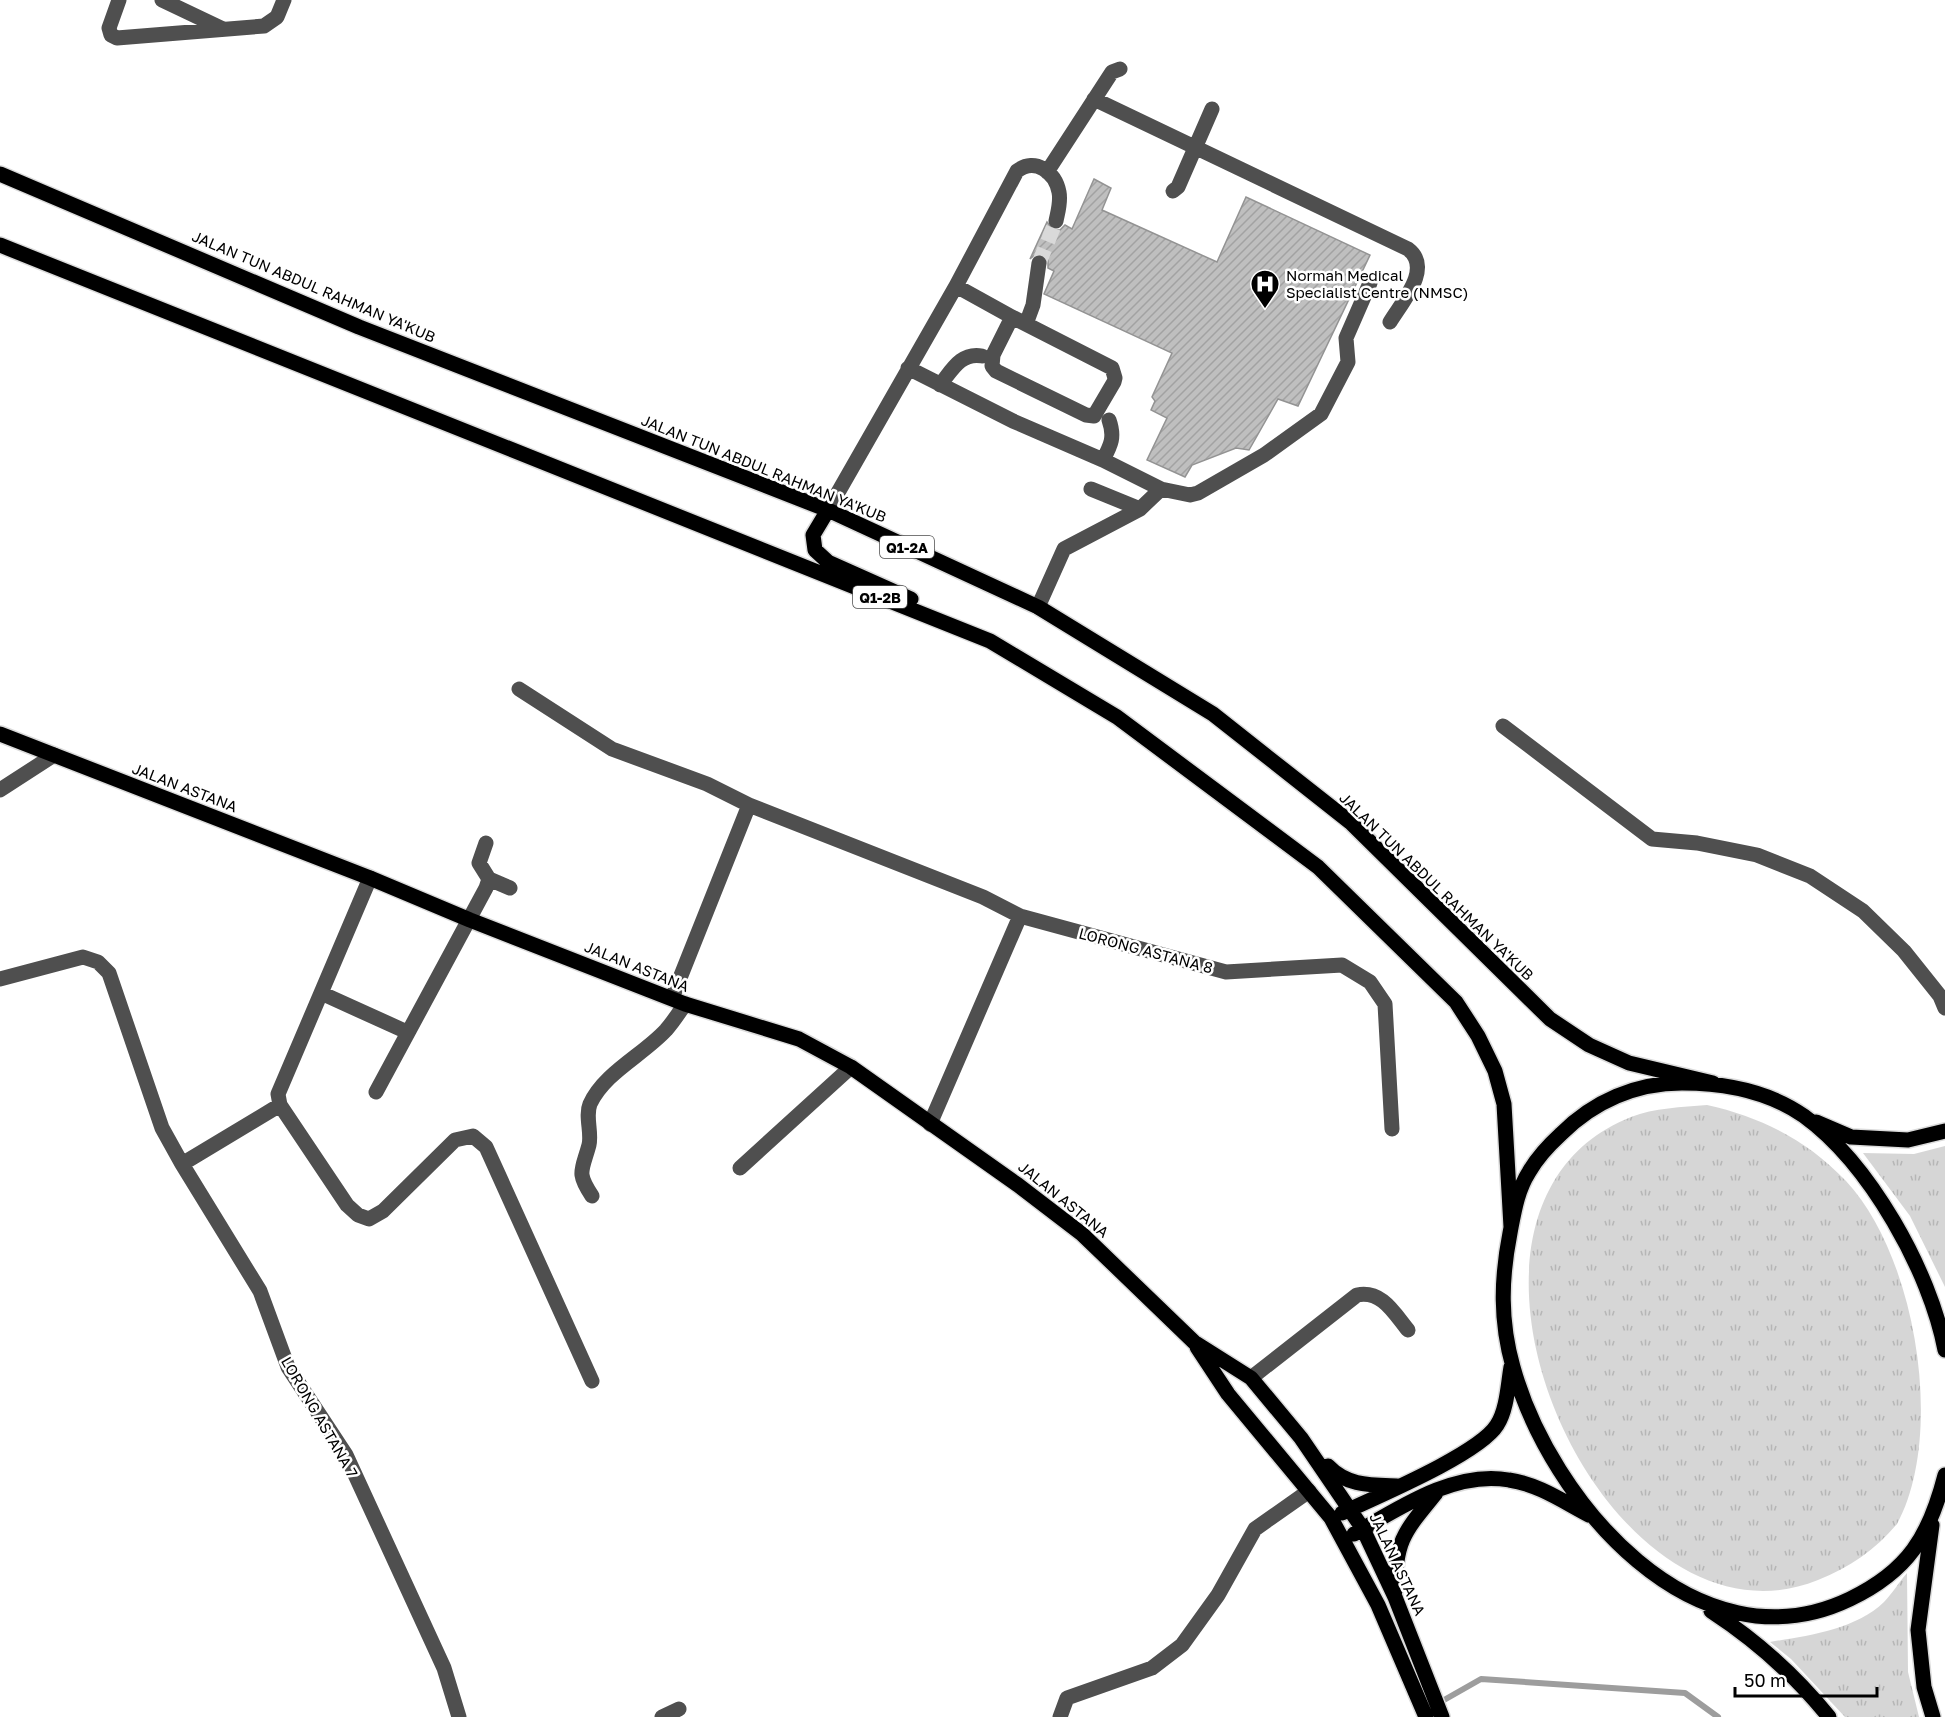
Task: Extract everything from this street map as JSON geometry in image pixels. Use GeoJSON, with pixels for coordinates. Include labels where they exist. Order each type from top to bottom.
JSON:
{"type":"FeatureCollection","features":[{"type":"Feature","properties":{"kind":"main road","name":"JALAN TUN ABDUL RAHMAN YA'KUB"},"geometry":{"type":"LineString","coordinates":[[0,174],[359,327],[828,510],[1038,607],[1213,714],[1350,822],[1550,1019],[1589,1045],[1629,1063],[1755,1093],[1851,1137],[1908,1140],[1945,1131]]}},
{"type":"Feature","properties":{"kind":"main road","name":"Q1-2B"},"geometry":{"type":"LineString","coordinates":[[0,245],[990,641],[1117,717],[1318,867],[1456,1002],[1482,1044],[1495,1071],[1504,1104],[1511,1227]]}},
{"type":"Feature","properties":{"kind":"main road"},"geometry":{"type":"LineString","coordinates":[[828,510],[813,535],[815,550],[828,562],[962,621],[990,641]]}},
{"type":"Feature","properties":{"kind":"main road","name":"JALAN ASTANA"},"geometry":{"type":"LineString","coordinates":[[0,734],[678,1001],[799,1039],[851,1067],[1018,1185],[1082,1234],[1194,1342],[1251,1378],[1301,1438],[1363,1529],[1395,1597],[1442,1717]]}},
{"type":"Feature","properties":{"kind":"main road"},"geometry":{"type":"LineString","coordinates":[[1713,1083],[1653,1085],[1627,1092],[1593,1107],[1560,1134],[1527,1174],[1512,1211],[1503,1265],[1501,1291],[1512,1364],[1520,1390],[1544,1438],[1567,1480],[1594,1518],[1641,1563],[1771,1655],[1802,1684],[1829,1717]]}},
{"type":"Feature","properties":{"kind":"main road"},"geometry":{"type":"LineString","coordinates":[[1805,1117],[1855,1168],[1880,1199],[1914,1257],[1944,1342]]}},
{"type":"Feature","properties":{"kind":"main road","name":"JALAN ASTANA"},"geometry":{"type":"LineString","coordinates":[[1194,1342],[1228,1394],[1331,1518],[1378,1605],[1426,1717]]}},
{"type":"Feature","properties":{"kind":"main road"},"geometry":{"type":"LineString","coordinates":[[1331,1518],[1401,1486],[1479,1443],[1497,1425],[1512,1364]]}},
{"type":"Feature","properties":{"kind":"main road"},"geometry":{"type":"LineString","coordinates":[[1301,1438],[1336,1475],[1344,1479],[1372,1486],[1401,1486]]}},
{"type":"Feature","properties":{"kind":"main road"},"geometry":{"type":"LineString","coordinates":[[1687,1595],[1721,1610],[1750,1617],[1806,1615],[1828,1609],[1853,1598],[1897,1571],[1914,1550],[1934,1510],[1945,1475]]}},
{"type":"Feature","properties":{"kind":"main road"},"geometry":{"type":"LineString","coordinates":[[1343,1540],[1438,1491],[1470,1480],[1493,1478],[1511,1480],[1546,1492],[1594,1518]]}},
{"type":"Feature","properties":{"kind":"main road"},"geometry":{"type":"LineString","coordinates":[[1395,1597],[1395,1559],[1405,1531],[1438,1491]]}},
{"type":"Feature","properties":{"kind":"main road"},"geometry":{"type":"LineString","coordinates":[[1933,1717],[1924,1687],[1918,1630],[1934,1510]]}},
{"type":"Feature","properties":{"kind":"street"},"geometry":{"type":"LineString","coordinates":[[119,0],[109,28],[111,35],[117,38],[264,26],[277,17],[284,0]]}},
{"type":"Feature","properties":{"kind":"street"},"geometry":{"type":"LineString","coordinates":[[162,0],[226,30]]}},
{"type":"Feature","properties":{"kind":"street"},"geometry":{"type":"LineString","coordinates":[[1047,172],[1112,72],[1120,69]]}},
{"type":"Feature","properties":{"kind":"street"},"geometry":{"type":"LineString","coordinates":[[1094,99],[1194,149],[1408,249],[1417,256],[1420,266],[1408,293],[1390,322]]}},
{"type":"Feature","properties":{"kind":"street"},"geometry":{"type":"LineString","coordinates":[[1173,191],[1178,187],[1212,109]]}},
{"type":"Feature","properties":{"kind":"street"},"geometry":{"type":"LineString","coordinates":[[828,510],[956,286],[1017,171],[1028,165],[1035,165],[1047,172],[1059,190],[1060,201],[1056,221]]}},
{"type":"Feature","properties":{"kind":"street"},"geometry":{"type":"LineString","coordinates":[[956,286],[1019,321],[1112,368],[1114,382],[1094,416],[1086,415],[1006,376],[992,366],[993,355],[1019,321],[1033,305],[1039,263]]}},
{"type":"Feature","properties":{"kind":"street"},"geometry":{"type":"LineString","coordinates":[[908,368],[1058,442],[1103,460],[1161,489],[1190,495],[1206,491],[1319,417],[1348,362],[1346,338],[1371,283]]}},
{"type":"Feature","properties":{"kind":"street"},"geometry":{"type":"LineString","coordinates":[[940,385],[960,360],[967,356],[982,356]]}},
{"type":"Feature","properties":{"kind":"street"},"geometry":{"type":"LineString","coordinates":[[1103,460],[1113,440],[1114,433],[1109,420]]}},
{"type":"Feature","properties":{"kind":"street"},"geometry":{"type":"LineString","coordinates":[[1090,489],[1140,509]]}},
{"type":"Feature","properties":{"kind":"street"},"geometry":{"type":"LineString","coordinates":[[1038,607],[1064,549],[1140,509],[1161,489]]}},
{"type":"Feature","properties":{"kind":"street","name":"LORONG ASTANA 8"},"geometry":{"type":"LineString","coordinates":[[519,688],[612,749],[707,784],[749,805],[983,897],[1020,916],[1226,972],[1342,966],[1370,982],[1385,1004],[1392,1128]]}},
{"type":"Feature","properties":{"kind":"street"},"geometry":{"type":"LineString","coordinates":[[1503,726],[1652,839],[1697,843],[1757,855],[1810,876],[1863,911],[1904,951],[1940,996],[1945,1008]]}},
{"type":"Feature","properties":{"kind":"street"},"geometry":{"type":"LineString","coordinates":[[0,790],[54,755]]}},
{"type":"Feature","properties":{"kind":"street"},"geometry":{"type":"LineString","coordinates":[[592,1196],[581,1179],[581,1168],[590,1143],[588,1106],[615,1074],[665,1031],[749,805]]}},
{"type":"Feature","properties":{"kind":"street"},"geometry":{"type":"LineString","coordinates":[[486,843],[479,863],[489,879],[510,888]]}},
{"type":"Feature","properties":{"kind":"street"},"geometry":{"type":"LineString","coordinates":[[370,878],[278,1094],[280,1106],[347,1205],[358,1215],[369,1219],[383,1211],[455,1140],[472,1136],[486,1147],[592,1381]]}},
{"type":"Feature","properties":{"kind":"street"},"geometry":{"type":"LineString","coordinates":[[376,1092],[470,921],[489,879]]}},
{"type":"Feature","properties":{"kind":"street"},"geometry":{"type":"LineString","coordinates":[[930,1124],[1020,916]]}},
{"type":"Feature","properties":{"kind":"street","name":"LORONG ASTANA 7"},"geometry":{"type":"LineString","coordinates":[[0,980],[82,957],[98,962],[109,973],[162,1128],[260,1291],[288,1367],[346,1455],[444,1668],[459,1717]]}},
{"type":"Feature","properties":{"kind":"street"},"geometry":{"type":"LineString","coordinates":[[321,993],[407,1032]]}},
{"type":"Feature","properties":{"kind":"street"},"geometry":{"type":"LineString","coordinates":[[740,1168],[851,1067]]}},
{"type":"Feature","properties":{"kind":"street"},"geometry":{"type":"LineString","coordinates":[[182,1164],[280,1106]]}},
{"type":"Feature","properties":{"kind":"street"},"geometry":{"type":"LineString","coordinates":[[1251,1378],[1357,1294],[1369,1292],[1382,1299],[1408,1330]]}},
{"type":"Feature","properties":{"kind":"street"},"geometry":{"type":"LineString","coordinates":[[1060,1717],[1068,1698],[1152,1668],[1182,1645],[1218,1595],[1255,1529],[1309,1491]]}},
{"type":"Feature","properties":{"kind":"street"},"geometry":{"type":"LineString","coordinates":[[662,1717],[679,1709]]}},
{"type":"Feature","properties":{"kind":"green space"},"geometry":{"type":"Polygon","coordinates":[[[1707,1105],[1746,1116],[1782,1132],[1831,1166],[1846,1181],[1871,1214],[1891,1254],[1906,1300],[1916,1348],[1921,1397],[1919,1444],[1912,1487],[1897,1524],[1880,1542],[1861,1557],[1818,1580],[1739,1589],[1666,1557],[1603,1496],[1557,1415],[1532,1326],[1533,1240],[1564,1167],[1631,1117],[1678,1107],[1707,1105]]]}},
{"type":"Feature","properties":{"kind":"green space"},"geometry":{"type":"Polygon","coordinates":[[[1945,1146],[1945,1287],[1910,1216],[1863,1153],[1914,1154],[1945,1146]]]}},
{"type":"Feature","properties":{"kind":"green space"},"geometry":{"type":"Polygon","coordinates":[[[1907,1573],[1908,1672],[1919,1717],[1845,1717],[1791,1659],[1770,1642],[1830,1630],[1859,1619],[1884,1602],[1907,1573]]]}},
{"type":"Feature","properties":{"kind":"building"},"geometry":{"type":"Polygon","coordinates":[[[1094,179],[1111,188],[1102,210],[1217,262],[1246,197],[1370,255],[1298,406],[1278,399],[1249,450],[1236,448],[1192,465],[1185,477],[1147,460],[1167,418],[1151,410],[1155,401],[1152,397],[1172,353],[1044,294],[1054,271],[1048,268],[1045,255],[1036,254],[1030,259],[1047,222],[1053,230],[1060,230],[1065,225],[1072,229],[1094,179]]]}},
{"type":"Feature","properties":{"kind":"waterway"},"geometry":{"type":"LineString","coordinates":[[1437,1704],[1481,1679],[1685,1693],[1718,1717]]}},
{"type":"Feature","properties":{"kind":"tunnel"},"geometry":{"type":"LineString","coordinates":[[1039,263],[1056,221]]}},
{"type":"Feature","properties":{"kind":"place","name":"Normah Medical Specialist Centre (NMSC)"},"geometry":{"type":"Point","coordinates":[1265,310]}}]}
